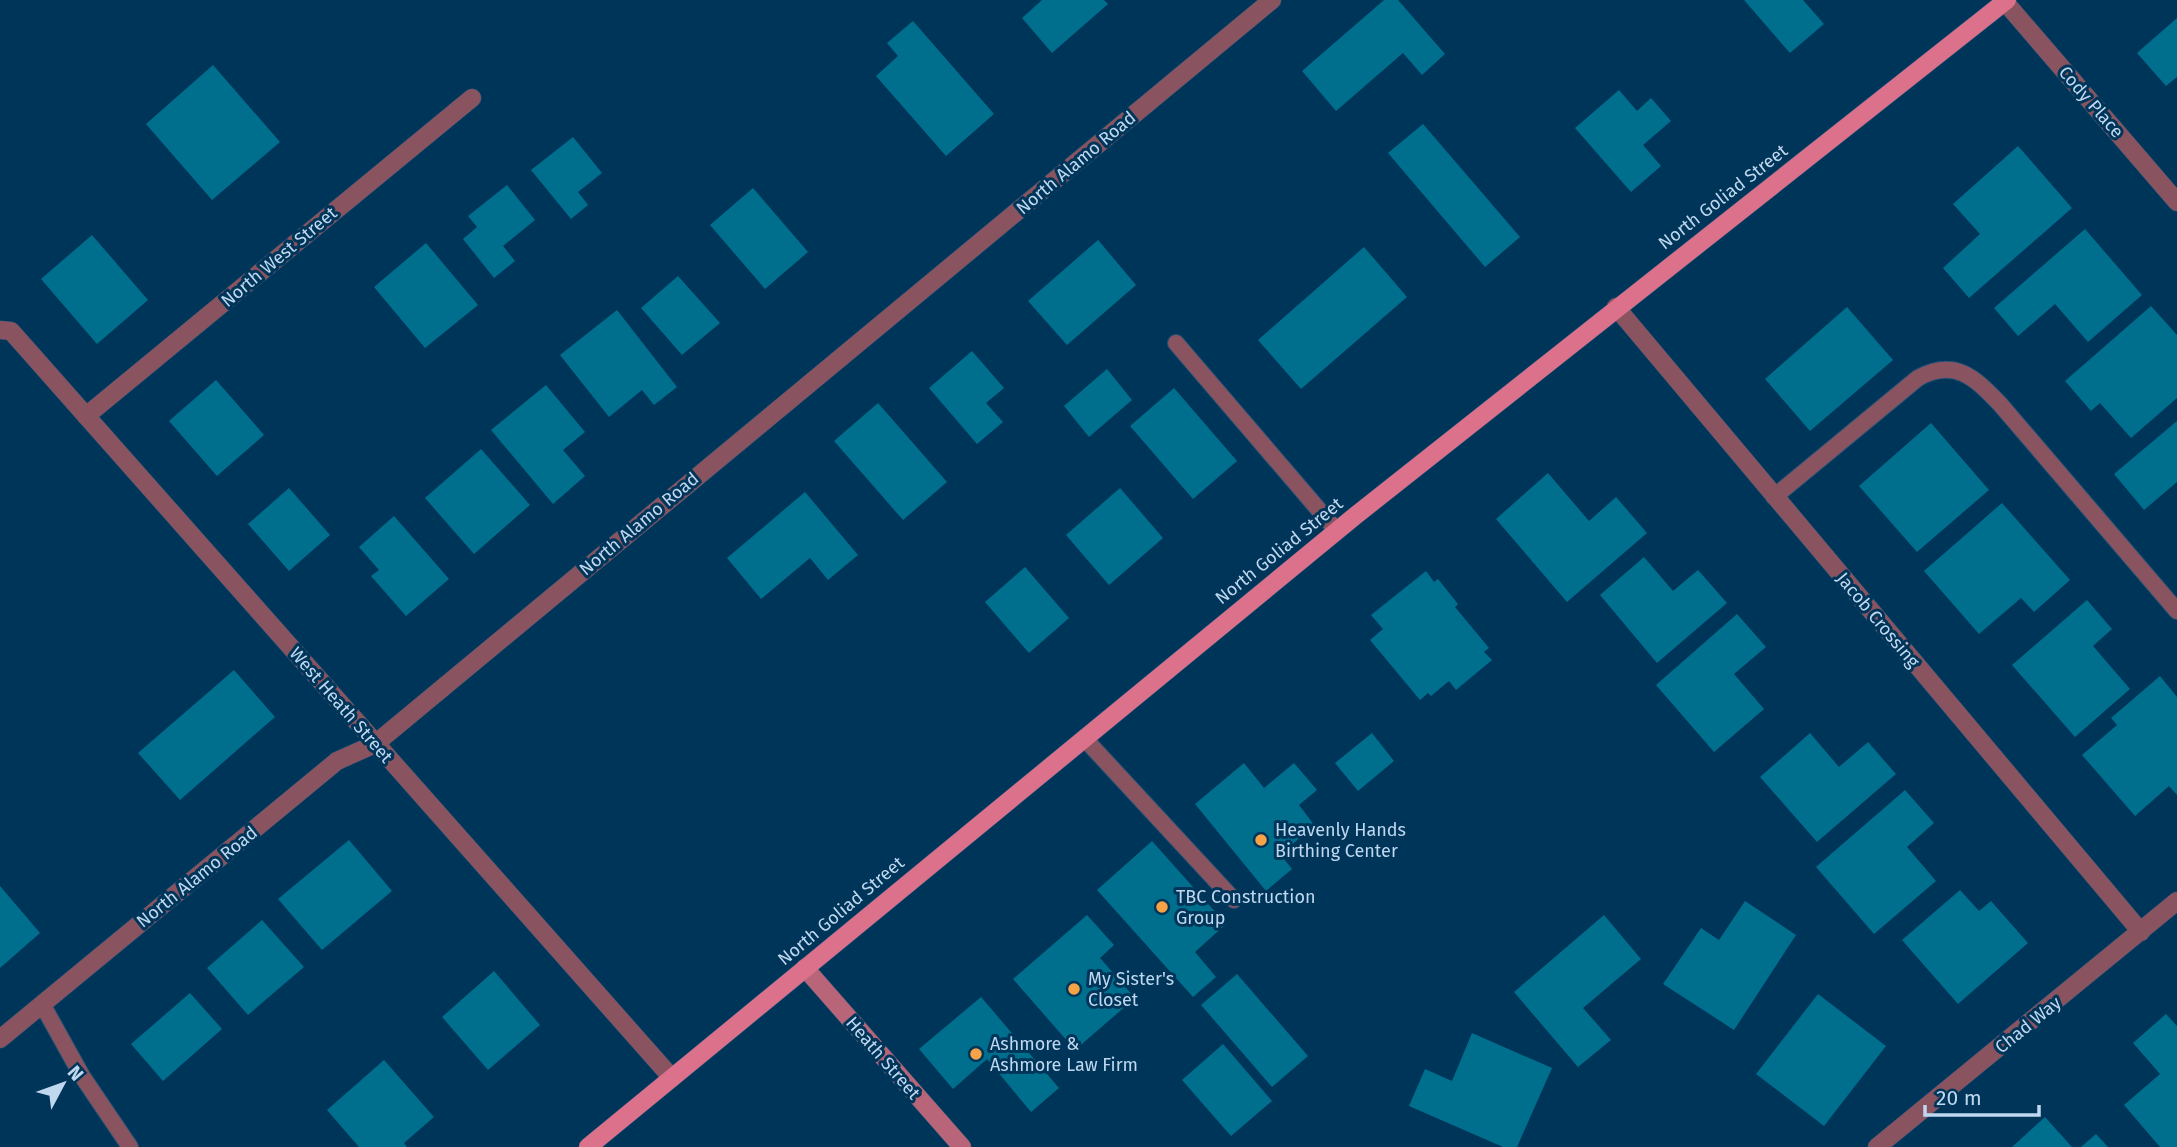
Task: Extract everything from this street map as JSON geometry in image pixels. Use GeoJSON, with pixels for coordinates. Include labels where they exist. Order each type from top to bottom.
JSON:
{"type":"FeatureCollection","features":[{"type":"Feature","properties":{"kind":"main road","name":"North Goliad Street"},"geometry":{"type":"LineString","coordinates":[[588,1147],[1337,531],[1616,307],[2006,1]]}},
{"type":"Feature","properties":{"kind":"street","name":"North Alamo Road"},"geometry":{"type":"LineString","coordinates":[[0,1038],[337,761],[375,744],[1272,0]]}},
{"type":"Feature","properties":{"kind":"street","name":"Cody Place"},"geometry":{"type":"LineString","coordinates":[[2006,1],[2177,202]]}},
{"type":"Feature","properties":{"kind":"street","name":"North West Street"},"geometry":{"type":"LineString","coordinates":[[86,416],[472,98]]}},
{"type":"Feature","properties":{"kind":"street","name":"Jacob Crossing"},"geometry":{"type":"LineString","coordinates":[[1616,307],[2141,932]]}},
{"type":"Feature","properties":{"kind":"street","name":"West Heath Street"},"geometry":{"type":"LineString","coordinates":[[6,331],[86,416],[673,1077]]}},
{"type":"Feature","properties":{"kind":"street","name":"Chad Way"},"geometry":{"type":"LineString","coordinates":[[1877,1147],[2177,901]]}},
{"type":"Feature","properties":{"kind":"street","name":"Heath Street"},"geometry":{"type":"LineString","coordinates":[[805,968],[962,1147]]}},
{"type":"Feature","properties":{"kind":"lane"},"geometry":{"type":"LineString","coordinates":[[1176,343],[1337,531]]}},
{"type":"Feature","properties":{"kind":"lane"},"geometry":{"type":"LineString","coordinates":[[1774,497],[1918,377],[1932,370],[1950,369],[1967,374],[2000,404],[2177,611]]}},
{"type":"Feature","properties":{"kind":"lane"},"geometry":{"type":"LineString","coordinates":[[1084,738],[1234,901]]}},
{"type":"Feature","properties":{"kind":"lane"},"geometry":{"type":"LineString","coordinates":[[42,1003],[82,1076],[130,1147]]}},
{"type":"Feature","properties":{"kind":"building"},"geometry":{"type":"Polygon","coordinates":[[[1042,0],[1104,0],[1108,4],[1052,53],[1022,18],[1042,0]]]}},
{"type":"Feature","properties":{"kind":"building"},"geometry":{"type":"Polygon","coordinates":[[[1384,0],[1398,0],[1445,54],[1422,75],[1403,53],[1336,111],[1302,71],[1384,0]]]}},
{"type":"Feature","properties":{"kind":"building"},"geometry":{"type":"Polygon","coordinates":[[[1744,0],[1803,0],[1824,24],[1790,53],[1744,0]]]}},
{"type":"Feature","properties":{"kind":"building"},"geometry":{"type":"Polygon","coordinates":[[[2177,18],[2177,77],[2166,86],[2137,53],[2177,18]]]}},
{"type":"Feature","properties":{"kind":"building"},"geometry":{"type":"Polygon","coordinates":[[[913,21],[994,114],[946,156],[876,76],[898,56],[887,43],[913,21]]]}},
{"type":"Feature","properties":{"kind":"building"},"geometry":{"type":"Polygon","coordinates":[[[213,65],[280,142],[212,200],[146,124],[213,65]]]}},
{"type":"Feature","properties":{"kind":"building"},"geometry":{"type":"Polygon","coordinates":[[[1619,90],[1637,111],[1651,98],[1671,121],[1643,145],[1661,166],[1631,192],[1575,128],[1619,90]]]}},
{"type":"Feature","properties":{"kind":"building"},"geometry":{"type":"Polygon","coordinates":[[[1423,124],[1520,237],[1485,267],[1388,153],[1423,124]]]}},
{"type":"Feature","properties":{"kind":"building"},"geometry":{"type":"Polygon","coordinates":[[[573,137],[602,173],[578,192],[588,205],[571,219],[531,170],[573,137]]]}},
{"type":"Feature","properties":{"kind":"building"},"geometry":{"type":"Polygon","coordinates":[[[2018,146],[2072,208],[1969,298],[1943,268],[1980,234],[1953,204],[2018,146]]]}},
{"type":"Feature","properties":{"kind":"building"},"geometry":{"type":"Polygon","coordinates":[[[507,185],[535,220],[503,246],[515,261],[494,278],[463,239],[477,227],[468,216],[507,185]]]}},
{"type":"Feature","properties":{"kind":"building"},"geometry":{"type":"Polygon","coordinates":[[[753,188],[808,252],[765,289],[710,225],[753,188]]]}},
{"type":"Feature","properties":{"kind":"building"},"geometry":{"type":"Polygon","coordinates":[[[2085,229],[2142,295],[2088,342],[2055,304],[2018,336],[1994,308],[2085,229]]]}},
{"type":"Feature","properties":{"kind":"building"},"geometry":{"type":"Polygon","coordinates":[[[92,235],[148,300],[97,344],[41,279],[92,235]]]}},
{"type":"Feature","properties":{"kind":"building"},"geometry":{"type":"Polygon","coordinates":[[[1098,240],[1136,285],[1067,345],[1028,301],[1098,240]]]}},
{"type":"Feature","properties":{"kind":"building"},"geometry":{"type":"Polygon","coordinates":[[[426,243],[478,305],[425,348],[374,287],[426,243]]]}},
{"type":"Feature","properties":{"kind":"building"},"geometry":{"type":"Polygon","coordinates":[[[1364,247],[1407,297],[1301,389],[1258,340],[1364,247]]]}},
{"type":"Feature","properties":{"kind":"building"},"geometry":{"type":"Polygon","coordinates":[[[678,276],[720,323],[682,355],[641,308],[678,276]]]}},
{"type":"Feature","properties":{"kind":"building"},"geometry":{"type":"Polygon","coordinates":[[[2151,306],[2177,335],[2177,398],[2131,438],[2100,403],[2091,411],[2065,381],[2151,306]]]}},
{"type":"Feature","properties":{"kind":"building"},"geometry":{"type":"Polygon","coordinates":[[[1847,307],[1893,360],[1810,431],[1765,379],[1847,307]]]}},
{"type":"Feature","properties":{"kind":"building"},"geometry":{"type":"Polygon","coordinates":[[[617,310],[677,387],[654,405],[642,390],[609,417],[560,355],[617,310]]]}},
{"type":"Feature","properties":{"kind":"building"},"geometry":{"type":"Polygon","coordinates":[[[972,351],[1004,388],[986,403],[1003,422],[977,444],[929,388],[972,351]]]}},
{"type":"Feature","properties":{"kind":"building"},"geometry":{"type":"Polygon","coordinates":[[[1107,369],[1132,400],[1089,437],[1064,406],[1107,369]]]}},
{"type":"Feature","properties":{"kind":"building"},"geometry":{"type":"Polygon","coordinates":[[[216,380],[264,435],[217,476],[169,421],[216,380]]]}},
{"type":"Feature","properties":{"kind":"building"},"geometry":{"type":"Polygon","coordinates":[[[546,385],[585,432],[563,450],[585,476],[553,504],[491,430],[546,385]]]}},
{"type":"Feature","properties":{"kind":"building"},"geometry":{"type":"Polygon","coordinates":[[[1174,388],[1237,461],[1193,499],[1130,426],[1174,388]]]}},
{"type":"Feature","properties":{"kind":"building"},"geometry":{"type":"Polygon","coordinates":[[[878,403],[947,482],[903,520],[834,441],[878,403]]]}},
{"type":"Feature","properties":{"kind":"building"},"geometry":{"type":"Polygon","coordinates":[[[2177,421],[2177,482],[2144,510],[2114,474],[2177,421]]]}},
{"type":"Feature","properties":{"kind":"building"},"geometry":{"type":"Polygon","coordinates":[[[1931,423],[1989,490],[1917,552],[1859,486],[1931,423]]]}},
{"type":"Feature","properties":{"kind":"building"},"geometry":{"type":"Polygon","coordinates":[[[481,449],[530,505],[474,554],[425,498],[481,449]]]}},
{"type":"Feature","properties":{"kind":"building"},"geometry":{"type":"Polygon","coordinates":[[[1548,473],[1589,521],[1616,497],[1647,533],[1567,602],[1496,519],[1548,473]]]}},
{"type":"Feature","properties":{"kind":"building"},"geometry":{"type":"Polygon","coordinates":[[[289,488],[330,535],[289,571],[248,524],[289,488]]]}},
{"type":"Feature","properties":{"kind":"building"},"geometry":{"type":"Polygon","coordinates":[[[1120,488],[1163,538],[1109,585],[1066,535],[1120,488]]]}},
{"type":"Feature","properties":{"kind":"building"},"geometry":{"type":"Polygon","coordinates":[[[805,492],[858,555],[828,580],[810,558],[761,599],[727,558],[805,492]]]}},
{"type":"Feature","properties":{"kind":"building"},"geometry":{"type":"Polygon","coordinates":[[[2002,503],[2070,580],[2034,612],[2021,598],[1979,634],[1924,571],[2002,503]]]}},
{"type":"Feature","properties":{"kind":"building"},"geometry":{"type":"Polygon","coordinates":[[[394,516],[449,579],[406,616],[371,576],[379,570],[359,547],[394,516]]]}},
{"type":"Feature","properties":{"kind":"building"},"geometry":{"type":"Polygon","coordinates":[[[1644,557],[1673,591],[1698,570],[1727,603],[1657,663],[1600,595],[1644,557]]]}},
{"type":"Feature","properties":{"kind":"building"},"geometry":{"type":"Polygon","coordinates":[[[1025,567],[1069,618],[1029,653],[985,602],[1025,567]]]}},
{"type":"Feature","properties":{"kind":"building"},"geometry":{"type":"Polygon","coordinates":[[[1426,571],[1434,582],[1438,579],[1458,604],[1455,607],[1489,648],[1484,652],[1492,660],[1456,690],[1449,681],[1431,696],[1428,693],[1420,700],[1370,640],[1383,629],[1371,615],[1426,571]]]}},
{"type":"Feature","properties":{"kind":"building"},"geometry":{"type":"Polygon","coordinates":[[[2087,600],[2112,629],[2093,646],[2130,689],[2075,737],[2012,665],[2087,600]]]}},
{"type":"Feature","properties":{"kind":"building"},"geometry":{"type":"Polygon","coordinates":[[[1737,614],[1766,647],[1734,674],[1764,709],[1714,752],[1656,685],[1737,614]]]}},
{"type":"Feature","properties":{"kind":"building"},"geometry":{"type":"Polygon","coordinates":[[[234,670],[275,717],[180,800],[138,753],[234,670]]]}},
{"type":"Feature","properties":{"kind":"building"},"geometry":{"type":"Polygon","coordinates":[[[2160,676],[2177,697],[2177,795],[2169,786],[2135,816],[2082,755],[2117,725],[2111,718],[2160,676]]]}},
{"type":"Feature","properties":{"kind":"building"},"geometry":{"type":"Polygon","coordinates":[[[1372,733],[1394,761],[1358,791],[1335,763],[1372,733]]]}},
{"type":"Feature","properties":{"kind":"building"},"geometry":{"type":"Polygon","coordinates":[[[1810,733],[1839,767],[1868,742],[1896,774],[1817,842],[1760,777],[1810,733]]]}},
{"type":"Feature","properties":{"kind":"building","name":"Heavenly Hands Birthing Center"},"geometry":{"type":"Polygon","coordinates":[[[1244,763],[1264,788],[1294,763],[1317,790],[1299,805],[1315,826],[1280,854],[1292,869],[1266,891],[1195,804],[1244,763]]]}},
{"type":"Feature","properties":{"kind":"building"},"geometry":{"type":"Polygon","coordinates":[[[1905,790],[1934,823],[1907,847],[1936,881],[1874,934],[1816,867],[1905,790]]]}},
{"type":"Feature","properties":{"kind":"building"},"geometry":{"type":"Polygon","coordinates":[[[349,840],[392,891],[322,950],[278,899],[349,840]]]}},
{"type":"Feature","properties":{"kind":"building","name":"TBC Construction Group"},"geometry":{"type":"Polygon","coordinates":[[[1152,841],[1226,924],[1195,952],[1216,977],[1193,997],[1097,890],[1152,841]]]}},
{"type":"Feature","properties":{"kind":"building"},"geometry":{"type":"Polygon","coordinates":[[[0,886],[40,933],[0,968],[0,886]]]}},
{"type":"Feature","properties":{"kind":"building"},"geometry":{"type":"Polygon","coordinates":[[[1960,890],[1979,911],[1991,901],[2028,943],[1958,1004],[1902,940],[1960,890]]]}},
{"type":"Feature","properties":{"kind":"building"},"geometry":{"type":"Polygon","coordinates":[[[1745,901],[1796,935],[1734,1030],[1663,984],[1701,928],[1719,940],[1745,901]]]}},
{"type":"Feature","properties":{"kind":"building","name":"My Sister's Closet"},"geometry":{"type":"Polygon","coordinates":[[[1087,915],[1114,945],[1100,958],[1135,998],[1075,1050],[1013,979],[1087,915]]]}},
{"type":"Feature","properties":{"kind":"building"},"geometry":{"type":"Polygon","coordinates":[[[1604,915],[1641,959],[1583,1008],[1611,1040],[1578,1067],[1514,992],[1604,915]]]}},
{"type":"Feature","properties":{"kind":"building"},"geometry":{"type":"Polygon","coordinates":[[[262,920],[304,967],[248,1015],[207,968],[262,920]]]}},
{"type":"Feature","properties":{"kind":"building"},"geometry":{"type":"Polygon","coordinates":[[[494,971],[540,1025],[488,1070],[442,1017],[494,971]]]}},
{"type":"Feature","properties":{"kind":"building"},"geometry":{"type":"Polygon","coordinates":[[[1237,974],[1308,1056],[1272,1087],[1201,1005],[1237,974]]]}},
{"type":"Feature","properties":{"kind":"building"},"geometry":{"type":"Polygon","coordinates":[[[190,993],[222,1029],[163,1081],[131,1044],[190,993]]]}},
{"type":"Feature","properties":{"kind":"building"},"geometry":{"type":"Polygon","coordinates":[[[1818,994],[1886,1046],[1824,1126],[1756,1074],[1818,994]]]}},
{"type":"Feature","properties":{"kind":"building","name":"Ashmore & Ashmore Law Firm"},"geometry":{"type":"Polygon","coordinates":[[[981,997],[1059,1088],[1031,1112],[987,1059],[953,1089],[919,1049],[981,997]]]}},
{"type":"Feature","properties":{"kind":"building"},"geometry":{"type":"Polygon","coordinates":[[[2166,1014],[2177,1026],[2177,1147],[2160,1147],[2124,1105],[2160,1074],[2133,1043],[2166,1014]]]}},
{"type":"Feature","properties":{"kind":"building"},"geometry":{"type":"Polygon","coordinates":[[[1472,1033],[1552,1068],[1517,1147],[1503,1147],[1409,1106],[1425,1069],[1452,1081],[1472,1033]]]}},
{"type":"Feature","properties":{"kind":"building"},"geometry":{"type":"Polygon","coordinates":[[[1223,1044],[1272,1101],[1231,1136],[1182,1080],[1223,1044]]]}},
{"type":"Feature","properties":{"kind":"building"},"geometry":{"type":"Polygon","coordinates":[[[384,1060],[434,1117],[404,1143],[407,1147],[359,1147],[327,1110],[384,1060]]]}},
{"type":"Feature","properties":{"kind":"building"},"geometry":{"type":"Polygon","coordinates":[[[2045,1117],[2072,1147],[2012,1147],[2045,1117]]]}},
{"type":"Feature","properties":{"kind":"building"},"geometry":{"type":"Polygon","coordinates":[[[2096,1134],[2108,1147],[2081,1147],[2096,1134]]]}},
{"type":"Feature","properties":{"kind":"place","name":"Heavenly Hands Birthing Center"},"geometry":{"type":"Point","coordinates":[1261,840]}},
{"type":"Feature","properties":{"kind":"place","name":"TBC Construction Group"},"geometry":{"type":"Point","coordinates":[1162,907]}},
{"type":"Feature","properties":{"kind":"place","name":"My Sister's Closet"},"geometry":{"type":"Point","coordinates":[1074,989]}},
{"type":"Feature","properties":{"kind":"place","name":"Ashmore & Ashmore Law Firm"},"geometry":{"type":"Point","coordinates":[976,1054]}}]}
